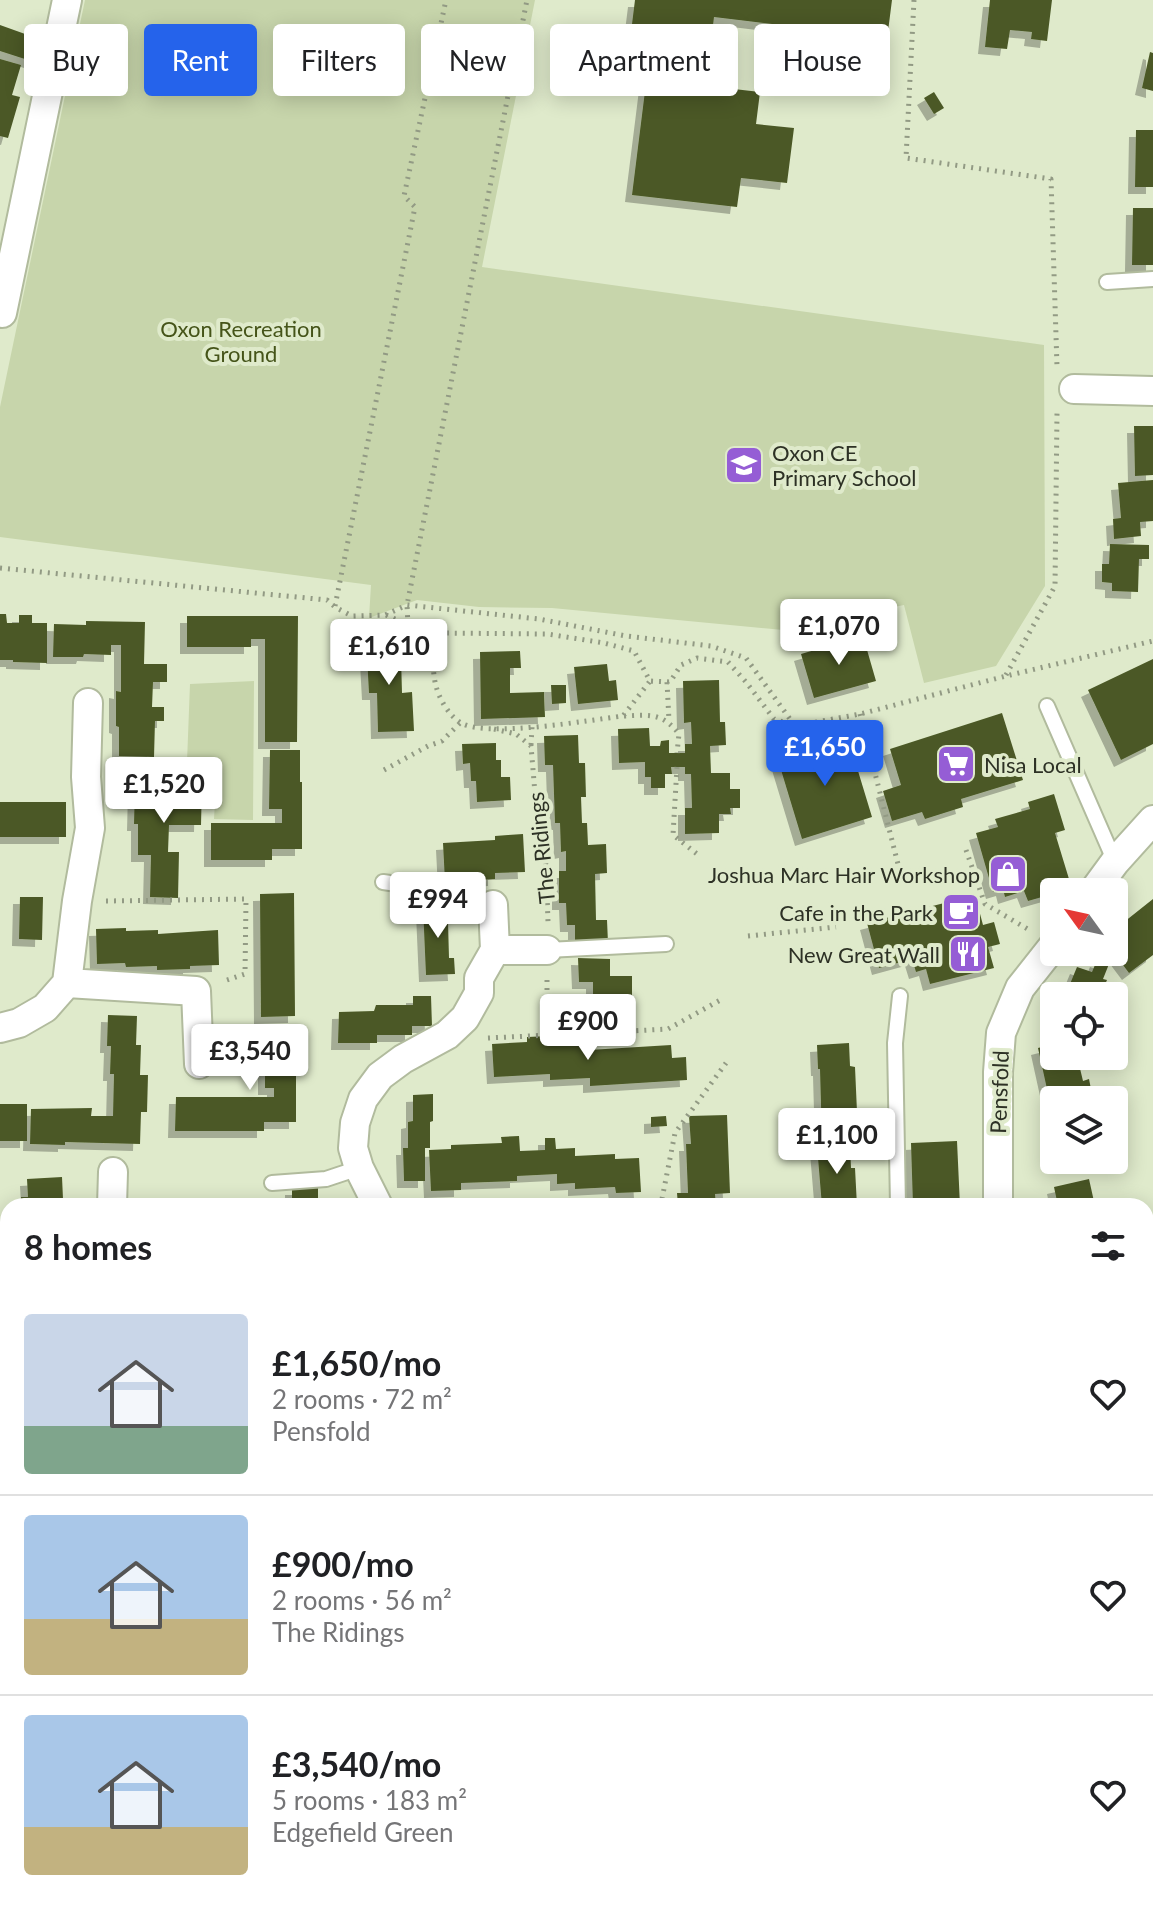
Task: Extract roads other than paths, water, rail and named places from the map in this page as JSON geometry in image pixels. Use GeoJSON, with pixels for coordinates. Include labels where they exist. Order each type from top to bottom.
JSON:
{"type":"FeatureCollection","features":[{"type":"Feature","properties":{"kind":"street"},"geometry":{"type":"LineString","coordinates":[[2,313],[67,0]]}},
{"type":"Feature","properties":{"kind":"street"},"geometry":{"type":"LineString","coordinates":[[1063,388],[1153,391]]}},
{"type":"Feature","properties":{"kind":"street"},"geometry":{"type":"LineString","coordinates":[[0,1028],[19,1023],[45,1008],[67,983],[90,828],[86,777],[88,703]]}},
{"type":"Feature","properties":{"kind":"street"},"geometry":{"type":"LineString","coordinates":[[1103,878],[1153,820]]}},
{"type":"Feature","properties":{"kind":"street"},"geometry":{"type":"LineString","coordinates":[[374,1198],[353,1148],[355,1123],[363,1099],[380,1076],[403,1059],[447,1035],[465,1018],[479,993],[479,978],[495,950],[493,905]]}},
{"type":"Feature","properties":{"kind":"street"},"geometry":{"type":"LineString","coordinates":[[495,950],[547,950]]}},
{"type":"Feature","properties":{"kind":"street","name":"Pensfold"},"geometry":{"type":"LineString","coordinates":[[998,1198],[1001,1033],[1020,988],[1040,963]]}},
{"type":"Feature","properties":{"kind":"street"},"geometry":{"type":"LineString","coordinates":[[67,983],[196,991],[199,1064]]}},
{"type":"Feature","properties":{"kind":"street"},"geometry":{"type":"LineString","coordinates":[[112,1198],[113,1172]]}},
{"type":"Feature","properties":{"kind":"lane"},"geometry":{"type":"LineString","coordinates":[[1107,282],[1153,279]]}},
{"type":"Feature","properties":{"kind":"lane"},"geometry":{"type":"LineString","coordinates":[[1047,706],[1115,862]]}},
{"type":"Feature","properties":{"kind":"lane"},"geometry":{"type":"LineString","coordinates":[[383,882],[418,887],[475,904],[493,905]]}},
{"type":"Feature","properties":{"kind":"lane"},"geometry":{"type":"LineString","coordinates":[[547,950],[666,944]]}},
{"type":"Feature","properties":{"kind":"lane"},"geometry":{"type":"LineString","coordinates":[[898,1198],[895,1043],[900,996]]}},
{"type":"Feature","properties":{"kind":"lane"},"geometry":{"type":"LineString","coordinates":[[272,1183],[326,1179],[359,1168]]}},
{"type":"Feature","properties":{"kind":"place","name":"Oxon CE Primary School"},"geometry":{"type":"Point","coordinates":[744,465]}},
{"type":"Feature","properties":{"kind":"place","name":"Nisa Local"},"geometry":{"type":"Point","coordinates":[956,764]}},
{"type":"Feature","properties":{"kind":"place","name":"Joshua Marc Hair Workshop"},"geometry":{"type":"Point","coordinates":[1008,874]}},
{"type":"Feature","properties":{"kind":"place","name":"Cafe in the Park"},"geometry":{"type":"Point","coordinates":[961,912]}},
{"type":"Feature","properties":{"kind":"place","name":"New Great Wall"},"geometry":{"type":"Point","coordinates":[968,954]}},
{"type":"Feature","properties":{"kind":"park label","name":"Oxon Recreation Ground"},"geometry":{"type":"Point","coordinates":[241,340]}}]}
